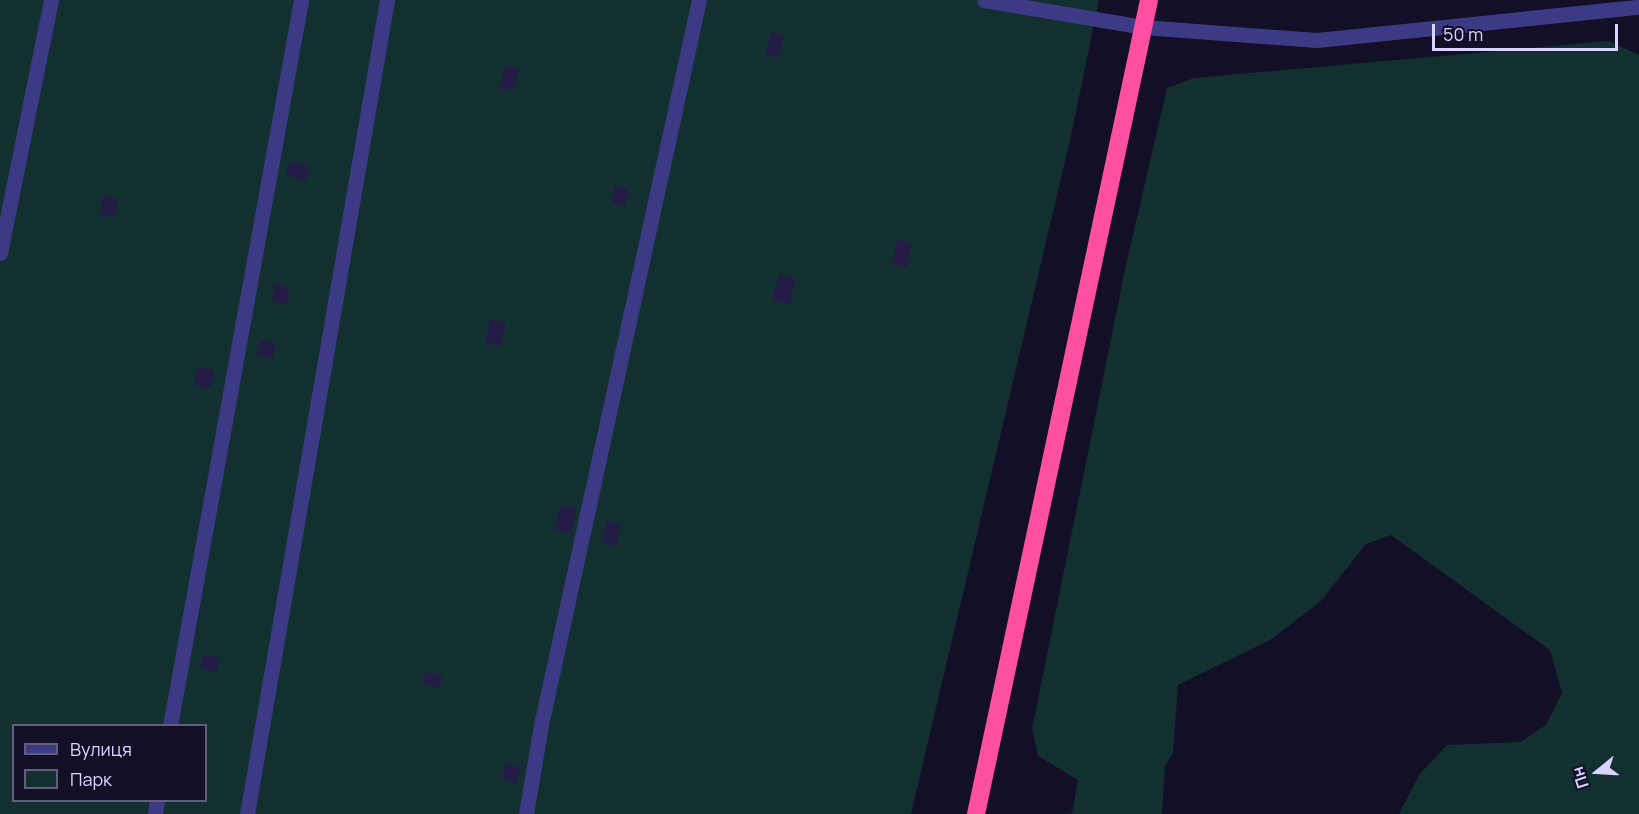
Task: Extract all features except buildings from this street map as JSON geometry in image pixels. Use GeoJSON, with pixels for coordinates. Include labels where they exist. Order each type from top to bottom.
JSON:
{"type":"FeatureCollection","features":[{"type":"Feature","properties":{"kind":"highway"},"geometry":{"type":"LineString","coordinates":[[976,814],[1149,0]]}},
{"type":"Feature","properties":{"kind":"street"},"geometry":{"type":"LineString","coordinates":[[0,253],[51,0]]}},
{"type":"Feature","properties":{"kind":"street"},"geometry":{"type":"LineString","coordinates":[[170,724],[301,0]]}},
{"type":"Feature","properties":{"kind":"street"},"geometry":{"type":"LineString","coordinates":[[247,814],[387,0]]}},
{"type":"Feature","properties":{"kind":"street"},"geometry":{"type":"LineString","coordinates":[[526,814],[541,725],[699,0]]}},
{"type":"Feature","properties":{"kind":"street"},"geometry":{"type":"LineString","coordinates":[[984,0],[1143,27],[1317,40],[1639,7]]}},
{"type":"Feature","properties":{"kind":"green space"},"geometry":{"type":"Polygon","coordinates":[[[0,0],[1099,0],[1071,136],[911,814],[0,814],[0,0]]]}},
{"type":"Feature","properties":{"kind":"green space"},"geometry":{"type":"Polygon","coordinates":[[[1609,41],[1639,55],[1639,814],[1399,814],[1419,775],[1447,745],[1520,742],[1546,725],[1562,693],[1550,650],[1391,535],[1366,544],[1320,602],[1270,640],[1178,685],[1173,753],[1165,766],[1162,814],[1066,814],[1072,813],[1078,780],[1038,756],[1032,729],[1126,265],[1167,88],[1194,78],[1609,41]]]}}]}
